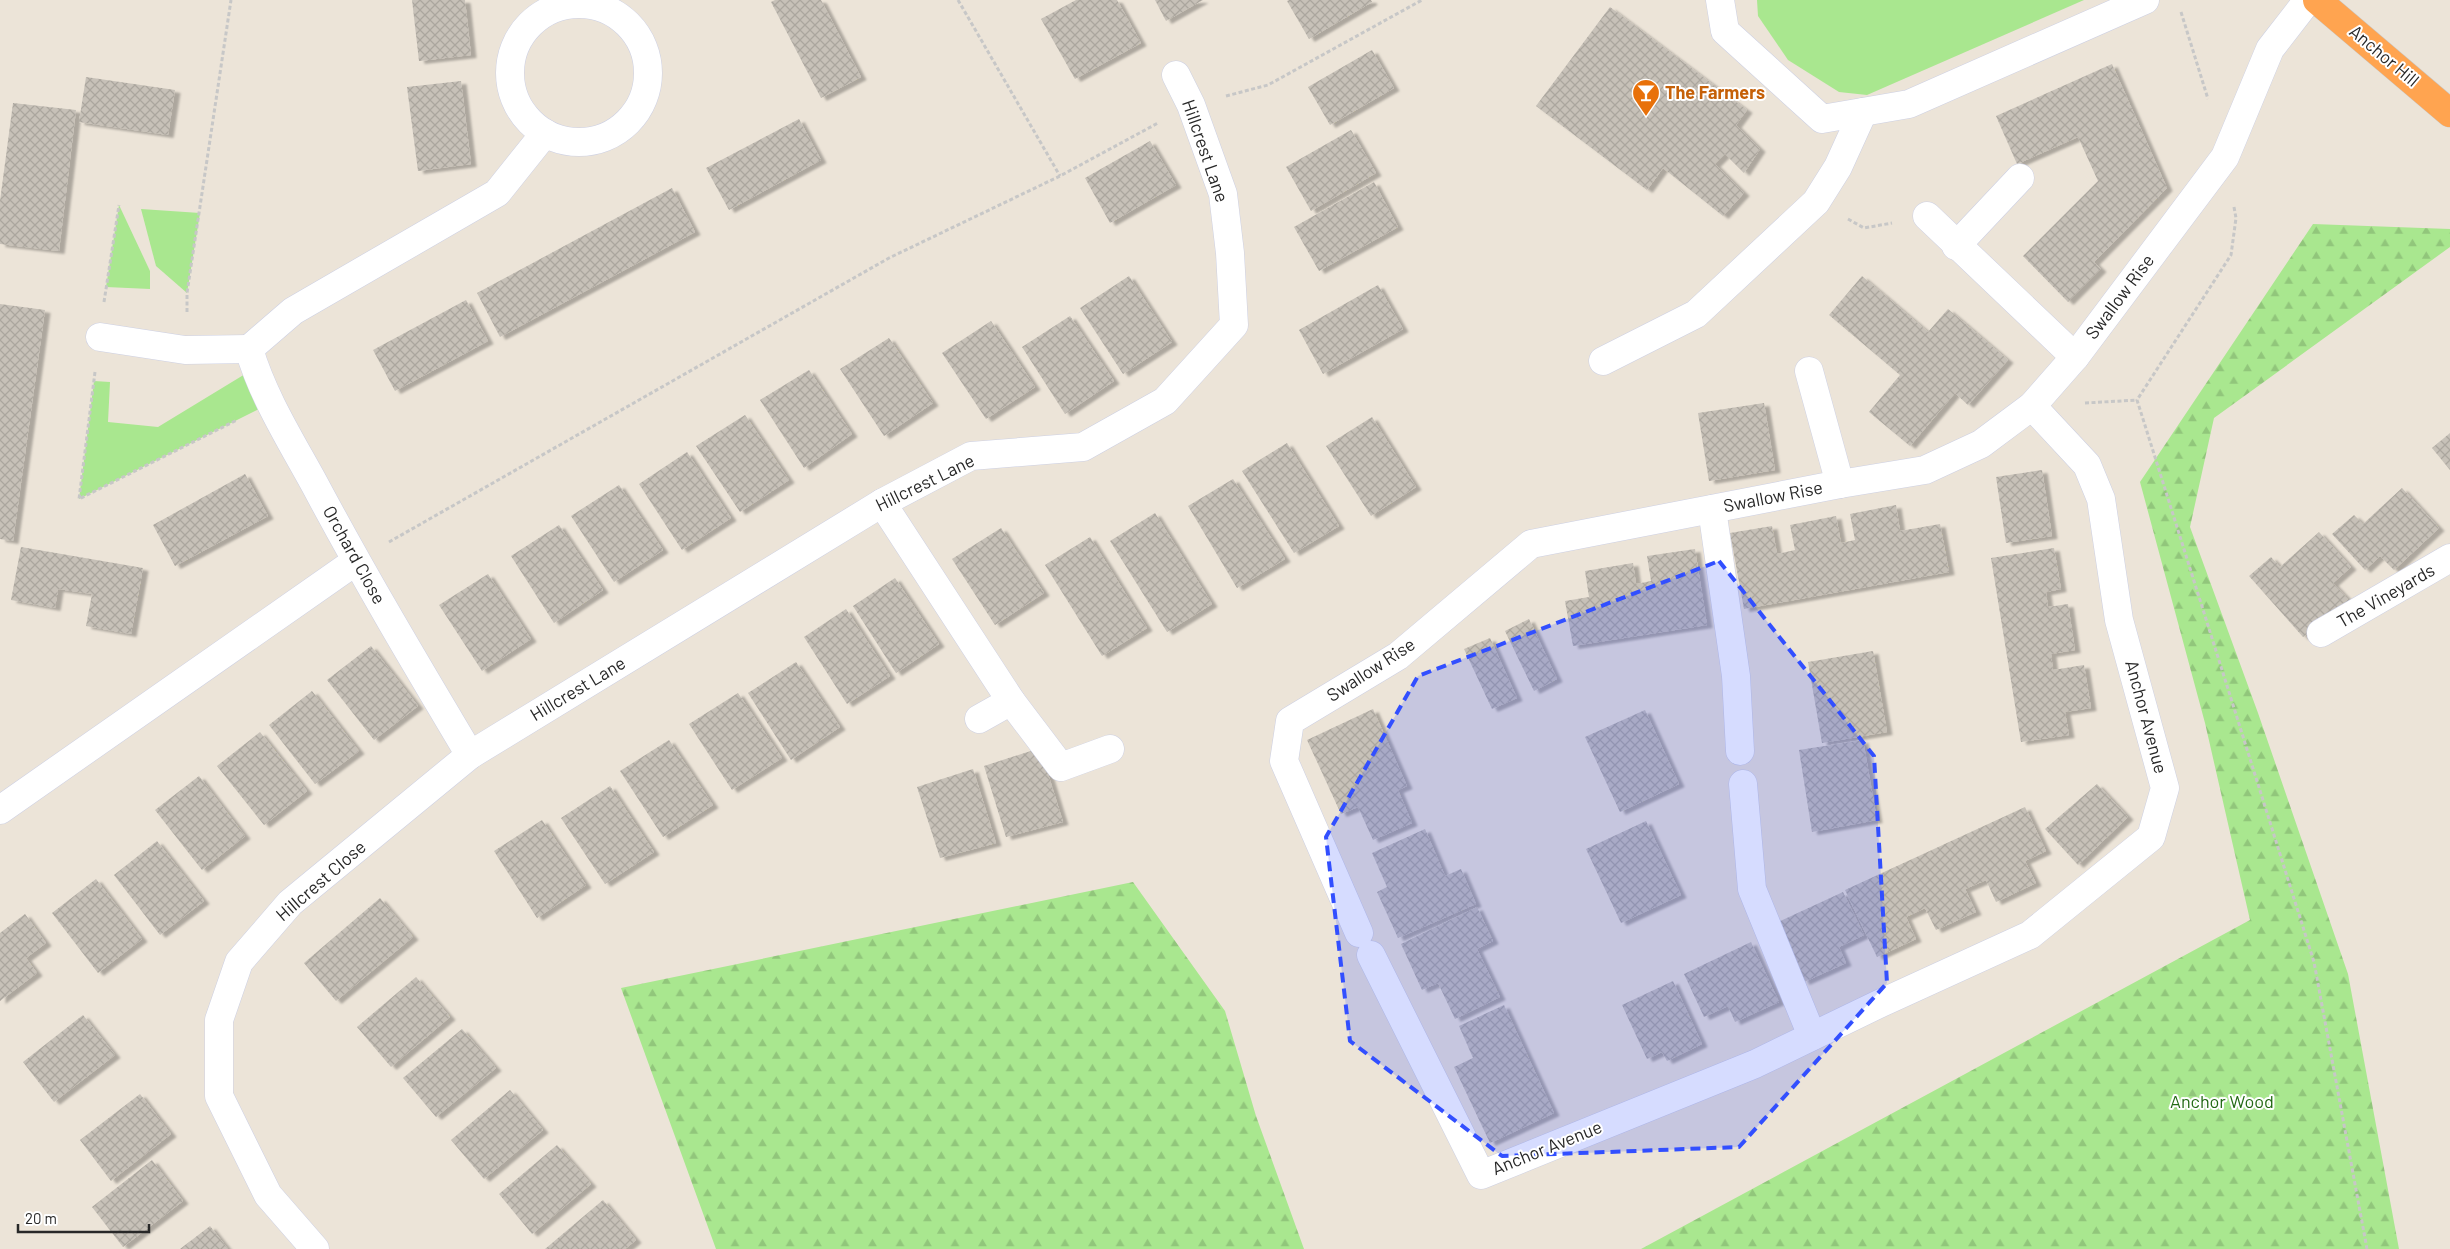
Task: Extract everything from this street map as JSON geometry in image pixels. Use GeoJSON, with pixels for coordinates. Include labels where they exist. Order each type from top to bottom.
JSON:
{"type":"FeatureCollection","features":[{"type":"Feature","properties":{"kind":"highway","name":"Anchor Hill"},"geometry":{"type":"LineString","coordinates":[[2317,0],[2450,113]]}},
{"type":"Feature","properties":{"kind":"street"},"geometry":{"type":"LineString","coordinates":[[1720,0],[1725,31],[1822,119],[1909,104],[2145,0]]}},
{"type":"Feature","properties":{"kind":"street","name":"Swallow Rise"},"geometry":{"type":"LineString","coordinates":[[1365,944],[1284,761],[1290,722],[1398,656],[1532,544],[1840,484],[1925,470],[1981,444],[2032,406],[2075,357],[2225,157],[2270,49],[2308,0]]}},
{"type":"Feature","properties":{"kind":"street"},"geometry":{"type":"LineString","coordinates":[[577,3],[600,6],[621,17],[637,34],[646,55],[648,78],[643,100],[630,119],[612,134],[590,141],[567,141],[545,133],[527,120],[515,100],[509,79],[510,64],[520,36],[535,19],[554,4],[577,3]]}},
{"type":"Feature","properties":{"kind":"street","name":"Hillcrest Lane"},"geometry":{"type":"LineString","coordinates":[[470,756],[882,503],[971,456],[1083,447],[1165,401],[1234,325],[1230,253],[1223,194],[1191,106],[1176,75]]}},
{"type":"Feature","properties":{"kind":"street"},"geometry":{"type":"LineString","coordinates":[[1604,361],[1696,314],[1816,202],[1838,167],[1862,112]]}},
{"type":"Feature","properties":{"kind":"street"},"geometry":{"type":"LineString","coordinates":[[100,337],[185,350],[249,349],[293,311],[497,193],[545,133]]}},
{"type":"Feature","properties":{"kind":"street"},"geometry":{"type":"LineString","coordinates":[[1956,246],[2020,178]]}},
{"type":"Feature","properties":{"kind":"street"},"geometry":{"type":"LineString","coordinates":[[1927,216],[1956,246],[2075,357]]}},
{"type":"Feature","properties":{"kind":"street","name":"Orchard Close"},"geometry":{"type":"LineString","coordinates":[[249,349],[255,368],[271,403],[356,561],[470,756]]}},
{"type":"Feature","properties":{"kind":"street"},"geometry":{"type":"LineString","coordinates":[[1809,371],[1840,484]]}},
{"type":"Feature","properties":{"kind":"street","name":"Anchor Avenue"},"geometry":{"type":"LineString","coordinates":[[1365,944],[1480,1174],[1755,1064],[2030,935],[2151,837],[2165,788],[2119,620],[2101,499],[2087,465],[2032,406]]}},
{"type":"Feature","properties":{"kind":"street"},"geometry":{"type":"LineString","coordinates":[[882,503],[1011,701],[1061,767],[1110,749]]}},
{"type":"Feature","properties":{"kind":"street"},"geometry":{"type":"LineString","coordinates":[[1712,509],[1736,676],[1740,751]]}},
{"type":"Feature","properties":{"kind":"street","name":"The Vineyards"},"geometry":{"type":"LineString","coordinates":[[2321,633],[2450,558]]}},
{"type":"Feature","properties":{"kind":"street"},"geometry":{"type":"LineString","coordinates":[[0,810],[356,561]]}},
{"type":"Feature","properties":{"kind":"street"},"geometry":{"type":"LineString","coordinates":[[979,719],[1011,701]]}},
{"type":"Feature","properties":{"kind":"street","name":"Hillcrest Close"},"geometry":{"type":"LineString","coordinates":[[315,1249],[268,1196],[219,1096],[219,1020],[239,962],[290,903],[470,756]]}},
{"type":"Feature","properties":{"kind":"street"},"geometry":{"type":"LineString","coordinates":[[1743,784],[1752,889],[1812,1036]]}},
{"type":"Feature","properties":{"kind":"path"},"geometry":{"type":"LineString","coordinates":[[185,350],[188,293],[231,0]]}},
{"type":"Feature","properties":{"kind":"path"},"geometry":{"type":"LineString","coordinates":[[958,0],[1060,176]]}},
{"type":"Feature","properties":{"kind":"path"},"geometry":{"type":"LineString","coordinates":[[356,561],[889,258],[1060,176],[1191,106],[1268,85],[1422,0]]}},
{"type":"Feature","properties":{"kind":"path"},"geometry":{"type":"LineString","coordinates":[[2180,9],[2208,101]]}},
{"type":"Feature","properties":{"kind":"path"},"geometry":{"type":"LineString","coordinates":[[2225,157],[2236,218],[2231,254],[2137,400],[2314,962],[2367,1249]]}},
{"type":"Feature","properties":{"kind":"path"},"geometry":{"type":"LineString","coordinates":[[1816,202],[1864,228],[1927,216]]}},
{"type":"Feature","properties":{"kind":"path"},"geometry":{"type":"LineString","coordinates":[[119,206],[79,499],[271,403]]}},
{"type":"Feature","properties":{"kind":"highlighted area"},"geometry":{"type":"Polygon","coordinates":[[[1719,561],[1874,756],[1887,983],[1739,1147],[1502,1156],[1350,1041],[1326,837],[1418,676],[1719,561]]]}},
{"type":"Feature","properties":{"kind":"green space"},"geometry":{"type":"Polygon","coordinates":[[[1757,0],[2084,0],[1867,95],[1839,92],[1788,60],[1758,16],[1757,0]]]}},
{"type":"Feature","properties":{"kind":"green space"},"geometry":{"type":"Polygon","coordinates":[[[119,205],[150,271],[150,289],[106,287],[119,205]]]}},
{"type":"Feature","properties":{"kind":"green space"},"geometry":{"type":"Polygon","coordinates":[[[141,209],[200,213],[187,293],[156,266],[141,209]]]}},
{"type":"Feature","properties":{"kind":"green space","name":"Anchor Wood"},"geometry":{"type":"Polygon","coordinates":[[[2313,224],[2450,229],[2450,247],[2214,418],[2190,527],[2258,713],[2348,974],[2399,1249],[1641,1249],[2250,920],[2205,723],[2140,482],[2313,224]]]}},
{"type":"Feature","properties":{"kind":"green space"},"geometry":{"type":"Polygon","coordinates":[[[255,368],[271,403],[79,499],[94,381],[110,382],[108,422],[158,427],[255,368]]]}},
{"type":"Feature","properties":{"kind":"green space"},"geometry":{"type":"Polygon","coordinates":[[[1133,882],[1225,1011],[1256,1116],[1304,1249],[716,1249],[621,988],[1133,882]]]}},
{"type":"Feature","properties":{"kind":"building"},"geometry":{"type":"Polygon","coordinates":[[[412,0],[465,0],[471,55],[419,61],[412,0]]]}},
{"type":"Feature","properties":{"kind":"building"},"geometry":{"type":"Polygon","coordinates":[[[775,0],[821,0],[861,77],[821,98],[771,2],[775,0]]]}},
{"type":"Feature","properties":{"kind":"building"},"geometry":{"type":"Polygon","coordinates":[[[1076,0],[1117,0],[1141,43],[1075,79],[1041,19],[1076,0]]]}},
{"type":"Feature","properties":{"kind":"building"},"geometry":{"type":"Polygon","coordinates":[[[1155,0],[1203,0],[1166,21],[1155,0]]]}},
{"type":"Feature","properties":{"kind":"building"},"geometry":{"type":"Polygon","coordinates":[[[1371,0],[1372,2],[1309,39],[1287,1],[1371,0]]]}},
{"type":"Feature","properties":{"kind":"building","name":"The Farmers"},"geometry":{"type":"Polygon","coordinates":[[[1610,7],[1747,110],[1736,125],[1760,149],[1744,173],[1725,154],[1715,164],[1744,193],[1723,216],[1663,168],[1647,190],[1536,106],[1610,7]]]}},
{"type":"Feature","properties":{"kind":"building"},"geometry":{"type":"Polygon","coordinates":[[[1372,50],[1394,88],[1330,125],[1308,87],[1372,50]]]}},
{"type":"Feature","properties":{"kind":"building"},"geometry":{"type":"Polygon","coordinates":[[[2112,64],[2167,188],[2094,262],[2101,269],[2068,302],[2023,256],[2098,181],[2078,137],[2017,164],[1996,116],[2112,64]]]}},
{"type":"Feature","properties":{"kind":"building"},"geometry":{"type":"Polygon","coordinates":[[[86,77],[175,90],[168,135],[79,122],[86,77]]]}},
{"type":"Feature","properties":{"kind":"building"},"geometry":{"type":"Polygon","coordinates":[[[461,81],[471,164],[418,171],[407,87],[461,81]]]}},
{"type":"Feature","properties":{"kind":"building"},"geometry":{"type":"Polygon","coordinates":[[[13,103],[76,110],[59,251],[0,244],[0,201],[13,103]]]}},
{"type":"Feature","properties":{"kind":"building"},"geometry":{"type":"Polygon","coordinates":[[[799,119],[821,160],[729,210],[706,168],[799,119]]]}},
{"type":"Feature","properties":{"kind":"building"},"geometry":{"type":"Polygon","coordinates":[[[1351,130],[1376,173],[1311,211],[1286,167],[1351,130]]]}},
{"type":"Feature","properties":{"kind":"building"},"geometry":{"type":"Polygon","coordinates":[[[1150,141],[1176,185],[1110,223],[1085,178],[1150,141]]]}},
{"type":"Feature","properties":{"kind":"building"},"geometry":{"type":"Polygon","coordinates":[[[1374,182],[1398,227],[1319,271],[1294,227],[1374,182]]]}},
{"type":"Feature","properties":{"kind":"building"},"geometry":{"type":"Polygon","coordinates":[[[672,188],[695,232],[500,337],[477,293],[672,188]]]}},
{"type":"Feature","properties":{"kind":"building"},"geometry":{"type":"Polygon","coordinates":[[[1129,276],[1172,342],[1123,374],[1080,308],[1129,276]]]}},
{"type":"Feature","properties":{"kind":"building"},"geometry":{"type":"Polygon","coordinates":[[[1862,276],[1928,332],[1948,309],[2008,360],[1968,405],[1955,393],[1910,446],[1869,412],[1900,375],[1829,315],[1862,276]]]}},
{"type":"Feature","properties":{"kind":"building"},"geometry":{"type":"Polygon","coordinates":[[[1378,285],[1403,329],[1323,374],[1299,330],[1378,285]]]}},
{"type":"Feature","properties":{"kind":"building"},"geometry":{"type":"Polygon","coordinates":[[[466,300],[488,341],[395,391],[373,350],[466,300]]]}},
{"type":"Feature","properties":{"kind":"building"},"geometry":{"type":"Polygon","coordinates":[[[0,304],[45,310],[13,541],[0,539],[0,304]]]}},
{"type":"Feature","properties":{"kind":"building"},"geometry":{"type":"Polygon","coordinates":[[[1070,316],[1114,381],[1065,414],[1022,347],[1070,316]]]}},
{"type":"Feature","properties":{"kind":"building"},"geometry":{"type":"Polygon","coordinates":[[[991,321],[1035,387],[986,419],[942,353],[991,321]]]}},
{"type":"Feature","properties":{"kind":"building"},"geometry":{"type":"Polygon","coordinates":[[[889,338],[933,403],[884,436],[840,369],[889,338]]]}},
{"type":"Feature","properties":{"kind":"building"},"geometry":{"type":"Polygon","coordinates":[[[809,370],[852,434],[804,468],[760,400],[809,370]]]}},
{"type":"Feature","properties":{"kind":"building"},"geometry":{"type":"Polygon","coordinates":[[[1764,403],[1775,470],[1709,481],[1698,413],[1764,403]]]}},
{"type":"Feature","properties":{"kind":"building"},"geometry":{"type":"Polygon","coordinates":[[[745,415],[789,480],[740,512],[696,446],[745,415]]]}},
{"type":"Feature","properties":{"kind":"building"},"geometry":{"type":"Polygon","coordinates":[[[1372,417],[1416,487],[1371,516],[1326,446],[1372,417]]]}},
{"type":"Feature","properties":{"kind":"building"},"geometry":{"type":"Polygon","coordinates":[[[2450,433],[2450,470],[2432,448],[2450,433]]]}},
{"type":"Feature","properties":{"kind":"building"},"geometry":{"type":"Polygon","coordinates":[[[1287,443],[1339,526],[1294,553],[1242,471],[1287,443]]]}},
{"type":"Feature","properties":{"kind":"building"},"geometry":{"type":"Polygon","coordinates":[[[687,452],[731,518],[682,550],[639,484],[687,452]]]}},
{"type":"Feature","properties":{"kind":"building"},"geometry":{"type":"Polygon","coordinates":[[[2042,470],[2052,536],[2006,543],[1996,477],[2042,470]]]}},
{"type":"Feature","properties":{"kind":"building"},"geometry":{"type":"Polygon","coordinates":[[[245,474],[268,516],[175,566],[153,525],[245,474]]]}},
{"type":"Feature","properties":{"kind":"building"},"geometry":{"type":"Polygon","coordinates":[[[1233,479],[1285,559],[1237,588],[1188,506],[1233,479]]]}},
{"type":"Feature","properties":{"kind":"building"},"geometry":{"type":"Polygon","coordinates":[[[619,485],[663,550],[614,582],[571,516],[619,485]]]}},
{"type":"Feature","properties":{"kind":"building"},"geometry":{"type":"Polygon","coordinates":[[[2402,488],[2439,528],[2394,570],[2380,556],[2365,570],[2332,534],[2354,515],[2363,524],[2402,488]]]}},
{"type":"Feature","properties":{"kind":"building"},"geometry":{"type":"Polygon","coordinates":[[[1896,505],[1900,531],[1940,524],[1949,572],[1744,609],[1730,533],[1772,526],[1777,554],[1795,550],[1790,525],[1836,516],[1841,543],[1855,540],[1850,514],[1896,505]]]}},
{"type":"Feature","properties":{"kind":"building"},"geometry":{"type":"Polygon","coordinates":[[[1155,513],[1212,604],[1167,632],[1110,541],[1155,513]]]}},
{"type":"Feature","properties":{"kind":"building"},"geometry":{"type":"Polygon","coordinates":[[[559,525],[603,590],[554,623],[511,556],[559,525]]]}},
{"type":"Feature","properties":{"kind":"building"},"geometry":{"type":"Polygon","coordinates":[[[1001,528],[1044,593],[995,625],[952,559],[1001,528]]]}},
{"type":"Feature","properties":{"kind":"building"},"geometry":{"type":"Polygon","coordinates":[[[2319,532],[2351,567],[2333,583],[2348,599],[2303,637],[2249,576],[2271,557],[2280,567],[2319,532]]]}},
{"type":"Feature","properties":{"kind":"building"},"geometry":{"type":"Polygon","coordinates":[[[1090,537],[1147,628],[1102,656],[1045,565],[1090,537]]]}},
{"type":"Feature","properties":{"kind":"building"},"geometry":{"type":"Polygon","coordinates":[[[21,547],[143,568],[131,634],[86,626],[92,594],[58,589],[55,608],[11,600],[21,547]]]}},
{"type":"Feature","properties":{"kind":"building"},"geometry":{"type":"Polygon","coordinates":[[[2054,548],[2061,589],[2046,592],[2048,607],[2068,604],[2075,650],[2051,654],[2053,670],[2084,665],[2091,708],[2065,712],[2069,735],[2021,742],[1991,558],[2054,548]]]}},
{"type":"Feature","properties":{"kind":"building"},"geometry":{"type":"Polygon","coordinates":[[[1695,549],[1707,625],[1573,646],[1565,601],[1589,597],[1585,571],[1633,563],[1636,584],[1651,581],[1647,556],[1695,549]]]}},
{"type":"Feature","properties":{"kind":"building"},"geometry":{"type":"Polygon","coordinates":[[[488,574],[531,639],[482,671],[439,605],[488,574]]]}},
{"type":"Feature","properties":{"kind":"building"},"geometry":{"type":"Polygon","coordinates":[[[895,578],[939,644],[896,673],[853,606],[895,578]]]}},
{"type":"Feature","properties":{"kind":"building"},"geometry":{"type":"Polygon","coordinates":[[[846,609],[890,676],[847,704],[804,637],[846,609]]]}},
{"type":"Feature","properties":{"kind":"building"},"geometry":{"type":"Polygon","coordinates":[[[1529,619],[1557,679],[1534,691],[1505,631],[1529,619]]]}},
{"type":"Feature","properties":{"kind":"building"},"geometry":{"type":"Polygon","coordinates":[[[1490,638],[1517,698],[1492,709],[1464,649],[1490,638]]]}},
{"type":"Feature","properties":{"kind":"building"},"geometry":{"type":"Polygon","coordinates":[[[371,646],[418,706],[374,740],[327,680],[371,646]]]}},
{"type":"Feature","properties":{"kind":"building"},"geometry":{"type":"Polygon","coordinates":[[[1873,651],[1887,732],[1822,743],[1808,662],[1873,651]]]}},
{"type":"Feature","properties":{"kind":"building"},"geometry":{"type":"Polygon","coordinates":[[[796,662],[840,727],[791,760],[748,693],[796,662]]]}},
{"type":"Feature","properties":{"kind":"building"},"geometry":{"type":"Polygon","coordinates":[[[312,691],[359,751],[315,784],[269,725],[312,691]]]}},
{"type":"Feature","properties":{"kind":"building"},"geometry":{"type":"Polygon","coordinates":[[[738,693],[782,758],[732,790],[689,724],[738,693]]]}},
{"type":"Feature","properties":{"kind":"building"},"geometry":{"type":"Polygon","coordinates":[[[1373,709],[1407,786],[1398,790],[1412,823],[1373,840],[1358,807],[1341,814],[1307,740],[1373,709]]]}},
{"type":"Feature","properties":{"kind":"building"},"geometry":{"type":"Polygon","coordinates":[[[1645,710],[1679,784],[1620,812],[1585,737],[1645,710]]]}},
{"type":"Feature","properties":{"kind":"building"},"geometry":{"type":"Polygon","coordinates":[[[260,732],[307,791],[264,825],[217,766],[260,732]]]}},
{"type":"Feature","properties":{"kind":"building"},"geometry":{"type":"Polygon","coordinates":[[[669,740],[713,805],[663,837],[620,771],[669,740]]]}},
{"type":"Feature","properties":{"kind":"building"},"geometry":{"type":"Polygon","coordinates":[[[1863,740],[1877,820],[1812,832],[1799,750],[1863,740]]]}},
{"type":"Feature","properties":{"kind":"building"},"geometry":{"type":"Polygon","coordinates":[[[1040,748],[1063,822],[1006,837],[984,766],[1040,748]]]}},
{"type":"Feature","properties":{"kind":"building"},"geometry":{"type":"Polygon","coordinates":[[[973,769],[996,843],[940,858],[917,787],[973,769]]]}},
{"type":"Feature","properties":{"kind":"building"},"geometry":{"type":"Polygon","coordinates":[[[199,776],[245,836],[202,870],[155,810],[199,776]]]}},
{"type":"Feature","properties":{"kind":"building"},"geometry":{"type":"Polygon","coordinates":[[[2097,784],[2128,817],[2078,865],[2045,829],[2097,784]]]}},
{"type":"Feature","properties":{"kind":"building"},"geometry":{"type":"Polygon","coordinates":[[[610,786],[654,852],[605,884],[561,818],[610,786]]]}},
{"type":"Feature","properties":{"kind":"building"},"geometry":{"type":"Polygon","coordinates":[[[2025,807],[2046,851],[2025,861],[2036,883],[1996,902],[1986,880],[1965,889],[1976,912],[1936,930],[1925,908],[1906,917],[1916,939],[1877,957],[1845,890],[2025,807]]]}},
{"type":"Feature","properties":{"kind":"building"},"geometry":{"type":"Polygon","coordinates":[[[542,820],[586,885],[537,918],[494,851],[542,820]]]}},
{"type":"Feature","properties":{"kind":"building"},"geometry":{"type":"Polygon","coordinates":[[[1646,821],[1681,895],[1621,923],[1586,849],[1646,821]]]}},
{"type":"Feature","properties":{"kind":"building"},"geometry":{"type":"Polygon","coordinates":[[[1425,829],[1445,876],[1461,869],[1476,904],[1398,938],[1377,892],[1387,887],[1372,853],[1425,829]]]}},
{"type":"Feature","properties":{"kind":"building"},"geometry":{"type":"Polygon","coordinates":[[[157,841],[204,901],[160,935],[114,875],[157,841]]]}},
{"type":"Feature","properties":{"kind":"building"},"geometry":{"type":"Polygon","coordinates":[[[96,879],[142,939],[98,973],[52,913],[96,879]]]}},
{"type":"Feature","properties":{"kind":"building"},"geometry":{"type":"Polygon","coordinates":[[[1843,892],[1864,935],[1839,947],[1846,963],[1804,982],[1776,923],[1843,892]]]}},
{"type":"Feature","properties":{"kind":"building"},"geometry":{"type":"Polygon","coordinates":[[[380,898],[413,937],[336,1001],[304,963],[380,898]]]}},
{"type":"Feature","properties":{"kind":"building"},"geometry":{"type":"Polygon","coordinates":[[[1477,907],[1493,941],[1477,949],[1500,997],[1455,1019],[1438,983],[1422,990],[1401,944],[1477,907]]]}},
{"type":"Feature","properties":{"kind":"building"},"geometry":{"type":"Polygon","coordinates":[[[25,914],[46,943],[26,958],[37,973],[0,1001],[0,933],[25,914]]]}},
{"type":"Feature","properties":{"kind":"building"},"geometry":{"type":"Polygon","coordinates":[[[1751,942],[1779,1002],[1735,1022],[1728,1006],[1704,1017],[1684,974],[1751,942]]]}},
{"type":"Feature","properties":{"kind":"building"},"geometry":{"type":"Polygon","coordinates":[[[416,977],[450,1017],[391,1067],[357,1027],[416,977]]]}},
{"type":"Feature","properties":{"kind":"building"},"geometry":{"type":"Polygon","coordinates":[[[1673,981],[1702,1044],[1667,1061],[1662,1052],[1647,1059],[1622,1005],[1673,981]]]}},
{"type":"Feature","properties":{"kind":"building"},"geometry":{"type":"Polygon","coordinates":[[[1504,1005],[1554,1113],[1490,1143],[1454,1067],[1473,1058],[1459,1026],[1504,1005]]]}},
{"type":"Feature","properties":{"kind":"building"},"geometry":{"type":"Polygon","coordinates":[[[83,1015],[115,1055],[54,1102],[23,1062],[83,1015]]]}},
{"type":"Feature","properties":{"kind":"building"},"geometry":{"type":"Polygon","coordinates":[[[462,1029],[496,1068],[436,1117],[403,1078],[462,1029]]]}},
{"type":"Feature","properties":{"kind":"building"},"geometry":{"type":"Polygon","coordinates":[[[510,1090],[543,1130],[484,1179],[451,1140],[510,1090]]]}},
{"type":"Feature","properties":{"kind":"building"},"geometry":{"type":"Polygon","coordinates":[[[140,1094],[171,1134],[111,1181],[80,1140],[140,1094]]]}},
{"type":"Feature","properties":{"kind":"building"},"geometry":{"type":"Polygon","coordinates":[[[557,1145],[591,1184],[532,1234],[499,1194],[557,1145]]]}},
{"type":"Feature","properties":{"kind":"building"},"geometry":{"type":"Polygon","coordinates":[[[152,1160],[183,1201],[123,1247],[92,1207],[152,1160]]]}},
{"type":"Feature","properties":{"kind":"building"},"geometry":{"type":"Polygon","coordinates":[[[603,1200],[636,1240],[625,1249],[545,1249],[603,1200]]]}},
{"type":"Feature","properties":{"kind":"building"},"geometry":{"type":"Polygon","coordinates":[[[210,1226],[228,1249],[180,1249],[210,1226]]]}},
{"type":"Feature","properties":{"kind":"place","name":"The Farmers"},"geometry":{"type":"Point","coordinates":[1646,117]}}]}
